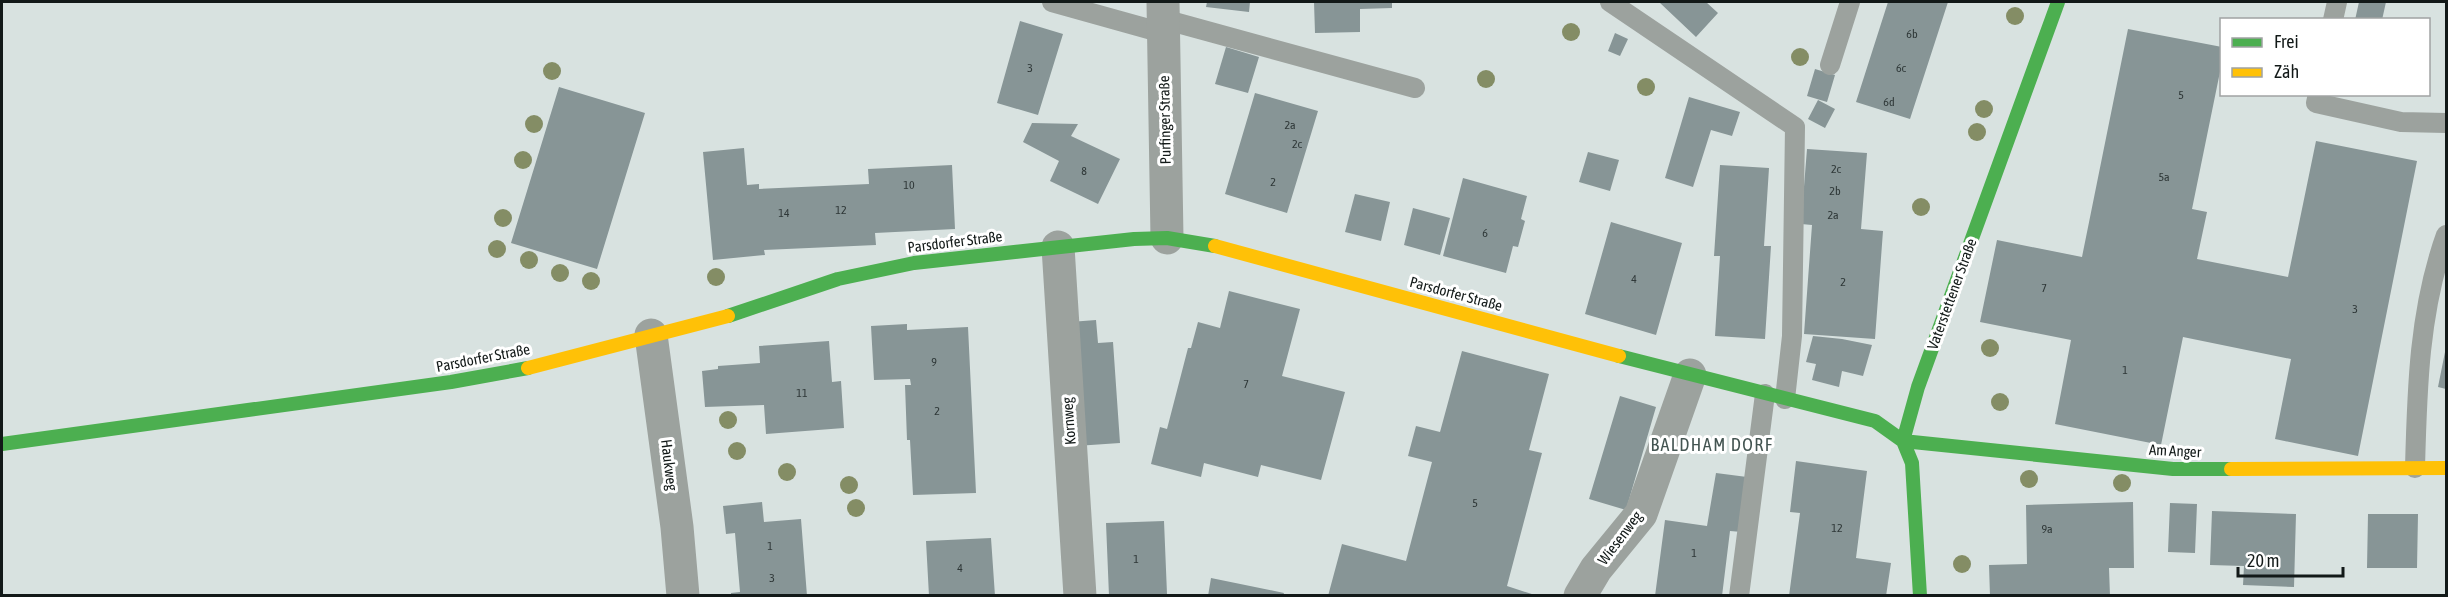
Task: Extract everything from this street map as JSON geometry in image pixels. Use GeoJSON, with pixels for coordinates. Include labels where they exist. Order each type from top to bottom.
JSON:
{"type":"FeatureCollection","features":[{"type":"Feature","properties":{"kind":"street","name":"Vaterstettener Straße"},"geometry":{"type":"LineString","coordinates":[[1903,441],[1918,387],[2058,2]]}},
{"type":"Feature","properties":{"kind":"street","name":"Purfinger Straße"},"geometry":{"type":"LineString","coordinates":[[1163,18],[1167,238]]}},
{"type":"Feature","properties":{"kind":"street","name":"Parsdorfer Straße"},"geometry":{"type":"LineString","coordinates":[[2,444],[451,382],[527,368],[738,313],[849,277],[914,263],[1167,238],[1220,247],[1689,375],[1875,422],[1903,441]]}},
{"type":"Feature","properties":{"kind":"street","name":"Kornweg"},"geometry":{"type":"LineString","coordinates":[[1058,247],[1080,596]]}},
{"type":"Feature","properties":{"kind":"street","name":"Haukweg"},"geometry":{"type":"LineString","coordinates":[[651,335],[677,527],[683,596]]}},
{"type":"Feature","properties":{"kind":"street","name":"Wiesenweg"},"geometry":{"type":"LineString","coordinates":[[1580,596],[1596,569],[1641,514],[1689,375]]}},
{"type":"Feature","properties":{"kind":"street","name":"Am Anger"},"geometry":{"type":"LineString","coordinates":[[1903,441],[2173,469],[2446,468]]}},
{"type":"Feature","properties":{"kind":"street"},"geometry":{"type":"LineString","coordinates":[[1903,441],[1912,463],[1920,596]]}},
{"type":"Feature","properties":{"kind":"lane"},"geometry":{"type":"LineString","coordinates":[[1052,2],[1163,18],[1415,88]]}},
{"type":"Feature","properties":{"kind":"lane"},"geometry":{"type":"LineString","coordinates":[[1610,2],[1795,127],[1792,336],[1785,399]]}},
{"type":"Feature","properties":{"kind":"lane"},"geometry":{"type":"LineString","coordinates":[[1830,64],[1850,2]]}},
{"type":"Feature","properties":{"kind":"lane"},"geometry":{"type":"LineString","coordinates":[[2333,18],[2337,2]]}},
{"type":"Feature","properties":{"kind":"lane"},"geometry":{"type":"LineString","coordinates":[[2318,96],[2316,103],[2401,122],[2446,123]]}},
{"type":"Feature","properties":{"kind":"lane"},"geometry":{"type":"LineString","coordinates":[[2415,468],[2416,386],[2425,313],[2446,235]]}},
{"type":"Feature","properties":{"kind":"lane"},"geometry":{"type":"LineString","coordinates":[[1739,596],[1765,394]]}},
{"type":"Feature","properties":{"kind":"building"},"geometry":{"type":"Polygon","coordinates":[[[1207,2],[1250,2],[1249,12],[1206,7],[1207,2]]]}},
{"type":"Feature","properties":{"kind":"building"},"geometry":{"type":"Polygon","coordinates":[[[1314,2],[1392,2],[1392,8],[1360,9],[1360,32],[1315,33],[1314,2]]]}},
{"type":"Feature","properties":{"kind":"building"},"geometry":{"type":"Polygon","coordinates":[[[1659,2],[1706,2],[1718,13],[1696,37],[1659,2]]]}},
{"type":"Feature","properties":{"kind":"building"},"geometry":{"type":"Polygon","coordinates":[[[1888,2],[1948,2],[1910,119],[1856,102],[1888,2]]]}},
{"type":"Feature","properties":{"kind":"building"},"geometry":{"type":"Polygon","coordinates":[[[2359,2],[2386,2],[2382,18],[2355,18],[2359,2]]]}},
{"type":"Feature","properties":{"kind":"building"},"geometry":{"type":"Polygon","coordinates":[[[1020,21],[1063,34],[1038,115],[997,103],[1020,21]]]}},
{"type":"Feature","properties":{"kind":"building"},"geometry":{"type":"Polygon","coordinates":[[[2128,29],[2220,47],[2220,72],[2192,209],[2207,212],[2197,259],[2288,277],[2316,141],[2417,161],[2358,456],[2275,439],[2291,359],[2183,337],[2161,445],[2055,424],[2071,340],[1980,322],[1997,240],[2082,257],[2128,29]]]}},
{"type":"Feature","properties":{"kind":"building"},"geometry":{"type":"Polygon","coordinates":[[[1615,33],[1628,39],[1620,56],[1608,51],[1615,33]]]}},
{"type":"Feature","properties":{"kind":"building"},"geometry":{"type":"Polygon","coordinates":[[[1226,47],[1259,57],[1248,93],[1215,84],[1226,47]]]}},
{"type":"Feature","properties":{"kind":"building"},"geometry":{"type":"Polygon","coordinates":[[[1815,69],[1835,75],[1827,102],[1807,96],[1815,69]]]}},
{"type":"Feature","properties":{"kind":"building"},"geometry":{"type":"Polygon","coordinates":[[[559,87],[645,113],[597,269],[511,243],[559,87]]]}},
{"type":"Feature","properties":{"kind":"building"},"geometry":{"type":"Polygon","coordinates":[[[1255,93],[1318,111],[1287,213],[1225,194],[1255,93]]]}},
{"type":"Feature","properties":{"kind":"building"},"geometry":{"type":"Polygon","coordinates":[[[1689,97],[1740,112],[1732,136],[1711,130],[1693,187],[1665,178],[1689,97]]]}},
{"type":"Feature","properties":{"kind":"building"},"geometry":{"type":"Polygon","coordinates":[[[1818,100],[1835,109],[1825,128],[1808,119],[1818,100]]]}},
{"type":"Feature","properties":{"kind":"building"},"geometry":{"type":"Polygon","coordinates":[[[1032,123],[1078,124],[1071,136],[1120,159],[1098,204],[1050,181],[1059,161],[1023,142],[1032,123]]]}},
{"type":"Feature","properties":{"kind":"building"},"geometry":{"type":"Polygon","coordinates":[[[744,148],[747,185],[759,184],[759,189],[869,184],[868,169],[952,165],[955,229],[875,233],[876,245],[764,250],[765,255],[713,260],[703,152],[744,148]]]}},
{"type":"Feature","properties":{"kind":"building"},"geometry":{"type":"Polygon","coordinates":[[[1807,149],[1867,153],[1861,229],[1883,231],[1875,339],[1804,334],[1812,225],[1801,224],[1807,149]]]}},
{"type":"Feature","properties":{"kind":"building"},"geometry":{"type":"Polygon","coordinates":[[[1588,152],[1619,160],[1610,191],[1579,182],[1588,152]]]}},
{"type":"Feature","properties":{"kind":"building"},"geometry":{"type":"Polygon","coordinates":[[[1720,165],[1769,168],[1764,246],[1771,246],[1765,339],[1715,336],[1720,256],[1714,256],[1720,165]]]}},
{"type":"Feature","properties":{"kind":"building"},"geometry":{"type":"Polygon","coordinates":[[[1463,178],[1527,196],[1521,219],[1525,221],[1518,247],[1513,246],[1506,273],[1443,256],[1463,178]]]}},
{"type":"Feature","properties":{"kind":"building"},"geometry":{"type":"Polygon","coordinates":[[[1355,194],[1390,202],[1381,241],[1345,232],[1355,194]]]}},
{"type":"Feature","properties":{"kind":"building"},"geometry":{"type":"Polygon","coordinates":[[[1413,208],[1450,218],[1440,255],[1404,245],[1413,208]]]}},
{"type":"Feature","properties":{"kind":"building"},"geometry":{"type":"Polygon","coordinates":[[[1611,222],[1682,243],[1656,335],[1585,314],[1611,222]]]}},
{"type":"Feature","properties":{"kind":"building"},"geometry":{"type":"Polygon","coordinates":[[[1229,291],[1300,309],[1282,376],[1345,392],[1321,480],[1261,465],[1258,477],[1204,463],[1201,477],[1151,464],[1160,427],[1167,429],[1188,348],[1191,348],[1198,322],[1220,328],[1229,291]]]}},
{"type":"Feature","properties":{"kind":"building"},"geometry":{"type":"Polygon","coordinates":[[[1096,320],[1098,343],[1113,342],[1120,443],[1076,446],[1070,322],[1096,320]]]}},
{"type":"Feature","properties":{"kind":"building"},"geometry":{"type":"Polygon","coordinates":[[[907,324],[907,330],[968,327],[976,493],[913,495],[910,440],[907,440],[905,385],[911,385],[910,379],[874,380],[871,326],[907,324]]]}},
{"type":"Feature","properties":{"kind":"building"},"geometry":{"type":"Polygon","coordinates":[[[1813,336],[1872,345],[1863,376],[1842,371],[1839,387],[1812,380],[1816,364],[1806,362],[1813,336]]]}},
{"type":"Feature","properties":{"kind":"building"},"geometry":{"type":"Polygon","coordinates":[[[829,341],[832,382],[841,381],[844,428],[766,434],[764,405],[705,407],[702,371],[718,369],[718,366],[760,363],[759,346],[829,341]]]}},
{"type":"Feature","properties":{"kind":"building"},"geometry":{"type":"Polygon","coordinates":[[[2446,347],[2446,389],[2438,387],[2446,347]]]}},
{"type":"Feature","properties":{"kind":"building"},"geometry":{"type":"Polygon","coordinates":[[[1462,351],[1549,374],[1529,450],[1542,453],[1507,586],[1538,596],[1328,596],[1342,544],[1406,561],[1432,462],[1408,456],[1416,426],[1440,432],[1462,351]]]}},
{"type":"Feature","properties":{"kind":"building"},"geometry":{"type":"Polygon","coordinates":[[[1620,396],[1656,407],[1626,510],[1589,499],[1620,396]]]}},
{"type":"Feature","properties":{"kind":"building"},"geometry":{"type":"Polygon","coordinates":[[[1796,461],[1867,471],[1856,558],[1891,563],[1886,596],[1789,596],[1800,513],[1790,512],[1796,461]]]}},
{"type":"Feature","properties":{"kind":"building"},"geometry":{"type":"Polygon","coordinates":[[[1716,473],[1747,477],[1742,532],[1730,531],[1722,596],[1655,596],[1665,520],[1707,526],[1716,473]]]}},
{"type":"Feature","properties":{"kind":"building"},"geometry":{"type":"Polygon","coordinates":[[[762,502],[764,522],[801,519],[807,596],[731,596],[731,593],[740,592],[735,533],[726,534],[723,506],[762,502]]]}},
{"type":"Feature","properties":{"kind":"building"},"geometry":{"type":"Polygon","coordinates":[[[2133,502],[2134,568],[2109,568],[2110,596],[1990,596],[1989,565],[2027,564],[2026,505],[2133,502]]]}},
{"type":"Feature","properties":{"kind":"building"},"geometry":{"type":"Polygon","coordinates":[[[2170,503],[2197,504],[2195,553],[2168,552],[2170,503]]]}},
{"type":"Feature","properties":{"kind":"building"},"geometry":{"type":"Polygon","coordinates":[[[2212,511],[2296,514],[2294,587],[2243,585],[2244,566],[2210,565],[2212,511]]]}},
{"type":"Feature","properties":{"kind":"building"},"geometry":{"type":"Polygon","coordinates":[[[2368,514],[2418,514],[2417,568],[2367,568],[2368,514]]]}},
{"type":"Feature","properties":{"kind":"building"},"geometry":{"type":"Polygon","coordinates":[[[1164,521],[1167,594],[1109,596],[1106,523],[1164,521]]]}},
{"type":"Feature","properties":{"kind":"building"},"geometry":{"type":"Polygon","coordinates":[[[991,538],[995,596],[929,596],[926,541],[991,538]]]}},
{"type":"Feature","properties":{"kind":"building"},"geometry":{"type":"Polygon","coordinates":[[[1211,578],[1284,593],[1283,596],[1208,596],[1211,578]]]}},
{"type":"Feature","properties":{"kind":"traffic: fast"},"geometry":{"type":"LineString","coordinates":[[1920,596],[1912,463],[1903,441],[1918,387],[2058,2]]}},
{"type":"Feature","properties":{"kind":"traffic: fast"},"geometry":{"type":"LineString","coordinates":[[728,316],[838,279],[914,263],[1134,239],[1167,238],[1215,246]]}},
{"type":"Feature","properties":{"kind":"traffic: fast"},"geometry":{"type":"LineString","coordinates":[[1619,356],[1875,421],[1903,441],[2173,469],[2231,469]]}},
{"type":"Feature","properties":{"kind":"traffic: fast"},"geometry":{"type":"LineString","coordinates":[[2,444],[451,382],[528,368]]}},
{"type":"Feature","properties":{"kind":"traffic: slow"},"geometry":{"type":"LineString","coordinates":[[1215,246],[1619,356]]}},
{"type":"Feature","properties":{"kind":"traffic: slow"},"geometry":{"type":"LineString","coordinates":[[528,368],[728,316]]}},
{"type":"Feature","properties":{"kind":"traffic: slow"},"geometry":{"type":"LineString","coordinates":[[2231,469],[2446,468]]}},
{"type":"Feature","properties":{"kind":"district","name":"BALDHAM DORF"},"geometry":{"type":"Point","coordinates":[1712,445]}}]}
